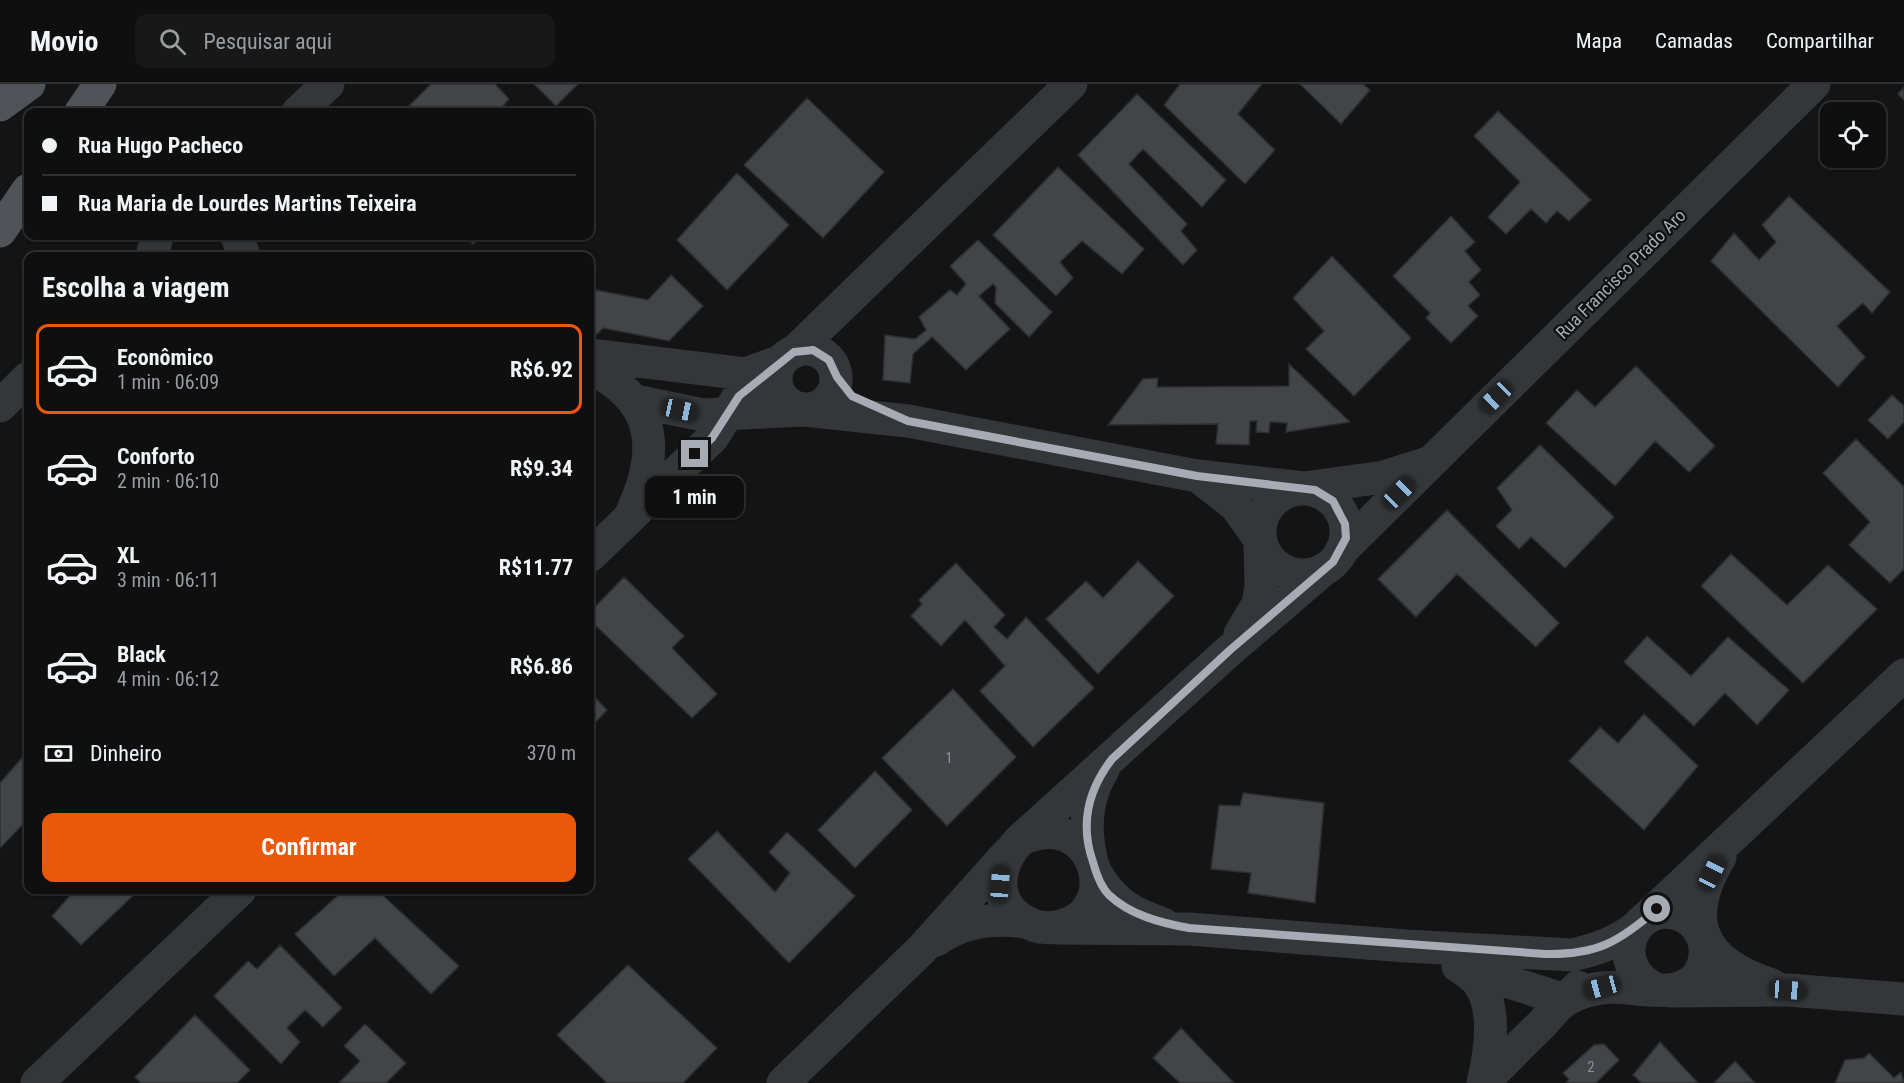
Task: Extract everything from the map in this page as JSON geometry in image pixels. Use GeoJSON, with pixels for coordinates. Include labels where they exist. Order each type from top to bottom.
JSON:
{"type":"FeatureCollection","features":[{"type":"Feature","properties":{"kind":"main road"},"geometry":{"type":"LineString","coordinates":[[0,105],[29,84]]}},
{"type":"Feature","properties":{"kind":"main road"},"geometry":{"type":"LineString","coordinates":[[84,108],[100,84]]}},
{"type":"Feature","properties":{"kind":"main road"},"geometry":{"type":"LineString","coordinates":[[0,231],[24,196]]}},
{"type":"Feature","properties":{"kind":"street"},"geometry":{"type":"LineString","coordinates":[[302,108],[328,84]]}},
{"type":"Feature","properties":{"kind":"street"},"geometry":{"type":"LineString","coordinates":[[594,552],[712,438],[739,396],[790,355],[1071,84]]}},
{"type":"Feature","properties":{"kind":"street","name":"Rua Francisco Prado Aro"},"geometry":{"type":"LineString","coordinates":[[783,1083],[922,949],[1014,846],[1332,561],[1428,463],[1814,84]]}},
{"type":"Feature","properties":{"kind":"street"},"geometry":{"type":"LineString","coordinates":[[790,355],[777,374],[780,393],[786,402],[804,410],[824,404],[835,388],[836,346],[843,323],[864,284]]}},
{"type":"Feature","properties":{"kind":"street"},"geometry":{"type":"LineString","coordinates":[[594,356],[745,374],[803,349],[822,353],[852,396],[908,421]]}},
{"type":"Feature","properties":{"kind":"street"},"geometry":{"type":"LineString","coordinates":[[594,370],[617,383],[635,401],[646,426],[648,459],[645,480],[628,519]]}},
{"type":"Feature","properties":{"kind":"street"},"geometry":{"type":"LineString","coordinates":[[0,406],[24,382]]}},
{"type":"Feature","properties":{"kind":"street"},"geometry":{"type":"LineString","coordinates":[[635,401],[703,415],[804,410],[908,421],[1197,476],[1304,488],[1325,495],[1340,510],[1345,524],[1346,538],[1332,561],[1296,575],[1283,571],[1272,563],[1264,552],[1247,517],[1197,476]]}},
{"type":"Feature","properties":{"kind":"street","name":"Rua Francisco Prado Aro"},"geometry":{"type":"LineString","coordinates":[[1304,488],[1384,477],[1428,463]]}},
{"type":"Feature","properties":{"kind":"street"},"geometry":{"type":"LineString","coordinates":[[1260,540],[1262,518],[1274,500],[1282,493],[1304,488]]}},
{"type":"Feature","properties":{"kind":"street","name":"Rua Francisco Prado Aro"},"geometry":{"type":"LineString","coordinates":[[1230,650],[1258,604],[1261,586],[1260,540]]}},
{"type":"Feature","properties":{"kind":"street"},"geometry":{"type":"LineString","coordinates":[[1483,1083],[1636,927],[1729,843],[1904,675]]}},
{"type":"Feature","properties":{"kind":"street","name":"Rua Francisco Prado Aro"},"geometry":{"type":"LineString","coordinates":[[1094,866],[1086,817],[1091,795],[1101,772],[1112,759]]}},
{"type":"Feature","properties":{"kind":"street"},"geometry":{"type":"LineString","coordinates":[[1094,866],[1096,890],[1090,904],[1081,916],[1068,924],[1039,925],[1012,911],[1002,891],[1002,867],[1014,846],[1035,833],[1052,831],[1067,835],[1081,844],[1094,866],[1108,893],[1129,909],[1162,923],[1189,928],[1406,946],[1572,955],[1597,950],[1657,914],[1680,915],[1690,920],[1725,962],[1745,977],[1788,990]]}},
{"type":"Feature","properties":{"kind":"street"},"geometry":{"type":"LineString","coordinates":[[1636,927],[1628,946],[1631,968],[1637,977],[1665,990],[1688,984],[1701,972],[1705,961],[1700,914],[1702,899],[1710,876],[1729,843]]}},
{"type":"Feature","properties":{"kind":"street"},"geometry":{"type":"LineString","coordinates":[[37,1083],[236,894]]}},
{"type":"Feature","properties":{"kind":"street","name":"Rua Francisco Prado Aro"},"geometry":{"type":"LineString","coordinates":[[922,949],[949,931],[968,923],[1009,919],[1039,925],[1189,928]]}},
{"type":"Feature","properties":{"kind":"street"},"geometry":{"type":"LineString","coordinates":[[1406,946],[1459,966],[1565,1000],[1602,987],[1665,990],[1788,990],[1904,999]]}},
{"type":"Feature","properties":{"kind":"street"},"geometry":{"type":"LineString","coordinates":[[1459,966],[1478,981],[1487,1007],[1490,1055],[1483,1083]]}},
{"type":"Feature","properties":{"kind":"building"},"geometry":{"type":"Polygon","coordinates":[[[431,84],[495,84],[509,99],[501,108],[407,108],[431,84]]]}},
{"type":"Feature","properties":{"kind":"building"},"geometry":{"type":"Polygon","coordinates":[[[534,84],[578,84],[556,106],[534,84]]]}},
{"type":"Feature","properties":{"kind":"building"},"geometry":{"type":"Polygon","coordinates":[[[1180,84],[1262,84],[1238,114],[1275,150],[1245,184],[1164,105],[1180,84]]]}},
{"type":"Feature","properties":{"kind":"building"},"geometry":{"type":"Polygon","coordinates":[[[1300,84],[1363,84],[1370,90],[1341,124],[1300,84]]]}},
{"type":"Feature","properties":{"kind":"building"},"geometry":{"type":"Polygon","coordinates":[[[1904,87],[1904,100],[1898,94],[1904,87]]]}},
{"type":"Feature","properties":{"kind":"building"},"geometry":{"type":"Polygon","coordinates":[[[1137,94],[1226,180],[1202,207],[1143,149],[1129,164],[1187,224],[1181,231],[1197,250],[1183,265],[1078,155],[1137,94]]]}},
{"type":"Feature","properties":{"kind":"building"},"geometry":{"type":"Polygon","coordinates":[[[807,98],[884,172],[823,238],[744,165],[807,98]]]}},
{"type":"Feature","properties":{"kind":"building"},"geometry":{"type":"Polygon","coordinates":[[[1498,111],[1591,200],[1569,221],[1557,211],[1546,223],[1531,209],[1506,234],[1488,217],[1520,182],[1474,136],[1498,111]]]}},
{"type":"Feature","properties":{"kind":"building"},"geometry":{"type":"Polygon","coordinates":[[[1058,167],[1144,249],[1122,274],[1082,241],[1060,262],[1073,278],[1056,296],[993,235],[1058,167]]]}},
{"type":"Feature","properties":{"kind":"building"},"geometry":{"type":"Polygon","coordinates":[[[737,173],[789,225],[727,290],[677,240],[737,173]]]}},
{"type":"Feature","properties":{"kind":"building"},"geometry":{"type":"Polygon","coordinates":[[[1789,196],[1890,292],[1872,313],[1863,303],[1837,326],[1865,357],[1838,387],[1711,261],[1734,233],[1759,260],[1776,242],[1762,225],[1789,196]]]}},
{"type":"Feature","properties":{"kind":"building"},"geometry":{"type":"Polygon","coordinates":[[[1451,216],[1475,242],[1465,251],[1481,270],[1469,282],[1480,295],[1468,306],[1478,316],[1451,343],[1426,318],[1430,313],[1393,276],[1451,216]]]}},
{"type":"Feature","properties":{"kind":"building"},"geometry":{"type":"Polygon","coordinates":[[[978,240],[1052,312],[1029,337],[995,303],[996,287],[993,284],[979,296],[1010,329],[966,370],[932,337],[913,354],[910,383],[883,380],[885,335],[915,339],[926,330],[919,317],[950,290],[957,295],[966,284],[950,266],[978,240]]]}},
{"type":"Feature","properties":{"kind":"building"},"geometry":{"type":"Polygon","coordinates":[[[1332,256],[1411,338],[1354,396],[1306,349],[1324,331],[1293,298],[1332,256]]]}},
{"type":"Feature","properties":{"kind":"building"},"geometry":{"type":"Polygon","coordinates":[[[671,275],[703,306],[669,341],[603,328],[594,337],[594,290],[648,300],[671,275]]]}},
{"type":"Feature","properties":{"kind":"building"},"geometry":{"type":"Polygon","coordinates":[[[1289,364],[1350,422],[1286,432],[1287,423],[1270,422],[1269,433],[1256,432],[1257,421],[1250,421],[1249,445],[1216,444],[1218,424],[1108,425],[1143,379],[1158,378],[1157,387],[1289,386],[1289,364]]]}},
{"type":"Feature","properties":{"kind":"building"},"geometry":{"type":"Polygon","coordinates":[[[1636,366],[1715,446],[1689,472],[1655,441],[1615,486],[1546,423],[1577,390],[1595,407],[1636,366]]]}},
{"type":"Feature","properties":{"kind":"building"},"geometry":{"type":"Polygon","coordinates":[[[1892,395],[1904,406],[1904,422],[1888,439],[1868,420],[1892,395]]]}},
{"type":"Feature","properties":{"kind":"building"},"geometry":{"type":"Polygon","coordinates":[[[1856,439],[1904,487],[1904,569],[1890,583],[1849,545],[1870,522],[1823,473],[1856,439]]]}},
{"type":"Feature","properties":{"kind":"building"},"geometry":{"type":"Polygon","coordinates":[[[1540,445],[1614,517],[1565,568],[1531,537],[1519,549],[1496,526],[1512,510],[1497,488],[1540,445]]]}},
{"type":"Feature","properties":{"kind":"building"},"geometry":{"type":"Polygon","coordinates":[[[1447,510],[1559,623],[1536,647],[1457,574],[1416,617],[1378,579],[1447,510]]]}},
{"type":"Feature","properties":{"kind":"building"},"geometry":{"type":"Polygon","coordinates":[[[1731,554],[1787,605],[1828,565],[1877,609],[1803,683],[1701,586],[1731,554]]]}},
{"type":"Feature","properties":{"kind":"building"},"geometry":{"type":"Polygon","coordinates":[[[1138,561],[1174,596],[1098,674],[1046,619],[1086,581],[1103,598],[1138,561]]]}},
{"type":"Feature","properties":{"kind":"building"},"geometry":{"type":"Polygon","coordinates":[[[956,563],[1005,615],[994,627],[1007,639],[1026,617],[1094,688],[1033,747],[980,691],[1005,666],[965,620],[941,646],[911,616],[922,604],[919,600],[956,563]]]}},
{"type":"Feature","properties":{"kind":"building"},"geometry":{"type":"Polygon","coordinates":[[[624,577],[684,636],[672,648],[717,694],[692,718],[594,624],[594,608],[624,577]]]}},
{"type":"Feature","properties":{"kind":"building"},"geometry":{"type":"Polygon","coordinates":[[[1647,636],[1691,676],[1728,637],[1789,690],[1757,725],[1725,693],[1694,726],[1624,662],[1647,636]]]}},
{"type":"Feature","properties":{"kind":"building"},"geometry":{"type":"Polygon","coordinates":[[[953,689],[1016,757],[947,826],[882,758],[953,689]]]}},
{"type":"Feature","properties":{"kind":"building"},"geometry":{"type":"Polygon","coordinates":[[[594,696],[607,710],[594,724],[594,696]]]}},
{"type":"Feature","properties":{"kind":"building"},"geometry":{"type":"Polygon","coordinates":[[[1644,714],[1698,766],[1644,830],[1569,761],[1600,727],[1618,743],[1644,714]]]}},
{"type":"Feature","properties":{"kind":"building"},"geometry":{"type":"Polygon","coordinates":[[[24,756],[24,823],[0,848],[0,783],[24,756]]]}},
{"type":"Feature","properties":{"kind":"building"},"geometry":{"type":"Polygon","coordinates":[[[875,771],[912,810],[855,868],[818,830],[875,771]]]}},
{"type":"Feature","properties":{"kind":"building"},"geometry":{"type":"Polygon","coordinates":[[[1243,793],[1324,803],[1315,903],[1248,893],[1251,873],[1211,869],[1219,805],[1240,806],[1243,793]]]}},
{"type":"Feature","properties":{"kind":"building"},"geometry":{"type":"Polygon","coordinates":[[[717,831],[775,892],[790,873],[769,852],[787,832],[855,896],[789,963],[688,859],[717,831]]]}},
{"type":"Feature","properties":{"kind":"building"},"geometry":{"type":"Polygon","coordinates":[[[71,894],[135,894],[81,945],[52,916],[71,894]]]}},
{"type":"Feature","properties":{"kind":"building"},"geometry":{"type":"Polygon","coordinates":[[[340,894],[381,894],[459,966],[431,994],[375,938],[334,976],[295,934],[340,894]]]}},
{"type":"Feature","properties":{"kind":"building"},"geometry":{"type":"Polygon","coordinates":[[[280,945],[342,1008],[323,1027],[305,1010],[287,1028],[300,1042],[281,1064],[214,996],[248,961],[257,969],[280,945]]]}},
{"type":"Feature","properties":{"kind":"building"},"geometry":{"type":"Polygon","coordinates":[[[628,965],[717,1048],[683,1083],[607,1083],[557,1035],[628,965]]]}},
{"type":"Feature","properties":{"kind":"building"},"geometry":{"type":"Polygon","coordinates":[[[195,1015],[250,1070],[237,1083],[141,1083],[135,1077],[195,1015]]]}},
{"type":"Feature","properties":{"kind":"building"},"geometry":{"type":"Polygon","coordinates":[[[365,1024],[406,1063],[386,1083],[339,1083],[360,1061],[344,1046],[365,1024]]]}},
{"type":"Feature","properties":{"kind":"building"},"geometry":{"type":"Polygon","coordinates":[[[1181,1028],[1234,1083],[1180,1083],[1153,1058],[1181,1028]]]}},
{"type":"Feature","properties":{"kind":"building"},"geometry":{"type":"Polygon","coordinates":[[[1660,1042],[1698,1083],[1642,1083],[1633,1075],[1660,1042]]]}},
{"type":"Feature","properties":{"kind":"building"},"geometry":{"type":"Polygon","coordinates":[[[1604,1044],[1619,1060],[1596,1083],[1566,1083],[1569,1079],[1563,1073],[1594,1045],[1604,1044]]]}},
{"type":"Feature","properties":{"kind":"building"},"geometry":{"type":"Polygon","coordinates":[[[1869,1053],[1894,1078],[1901,1072],[1904,1083],[1835,1083],[1845,1060],[1864,1058],[1869,1053]]]}},
{"type":"Feature","properties":{"kind":"building"},"geometry":{"type":"Polygon","coordinates":[[[1735,1061],[1755,1083],[1714,1083],[1735,1061]]]}},
{"type":"Feature","properties":{"kind":"route"},"geometry":{"type":"LineString","coordinates":[[695,454],[712,438],[739,396],[785,357],[803,349],[822,353],[852,396],[908,421],[1197,476],[1315,490],[1333,501],[1340,510],[1345,524],[1346,538],[1333,562],[1230,650],[1112,759],[1101,772],[1091,795],[1086,817],[1087,839],[1096,873],[1108,893],[1129,909],[1162,923],[1189,928],[1406,946],[1572,955],[1597,950],[1623,938],[1657,909]]}}]}
